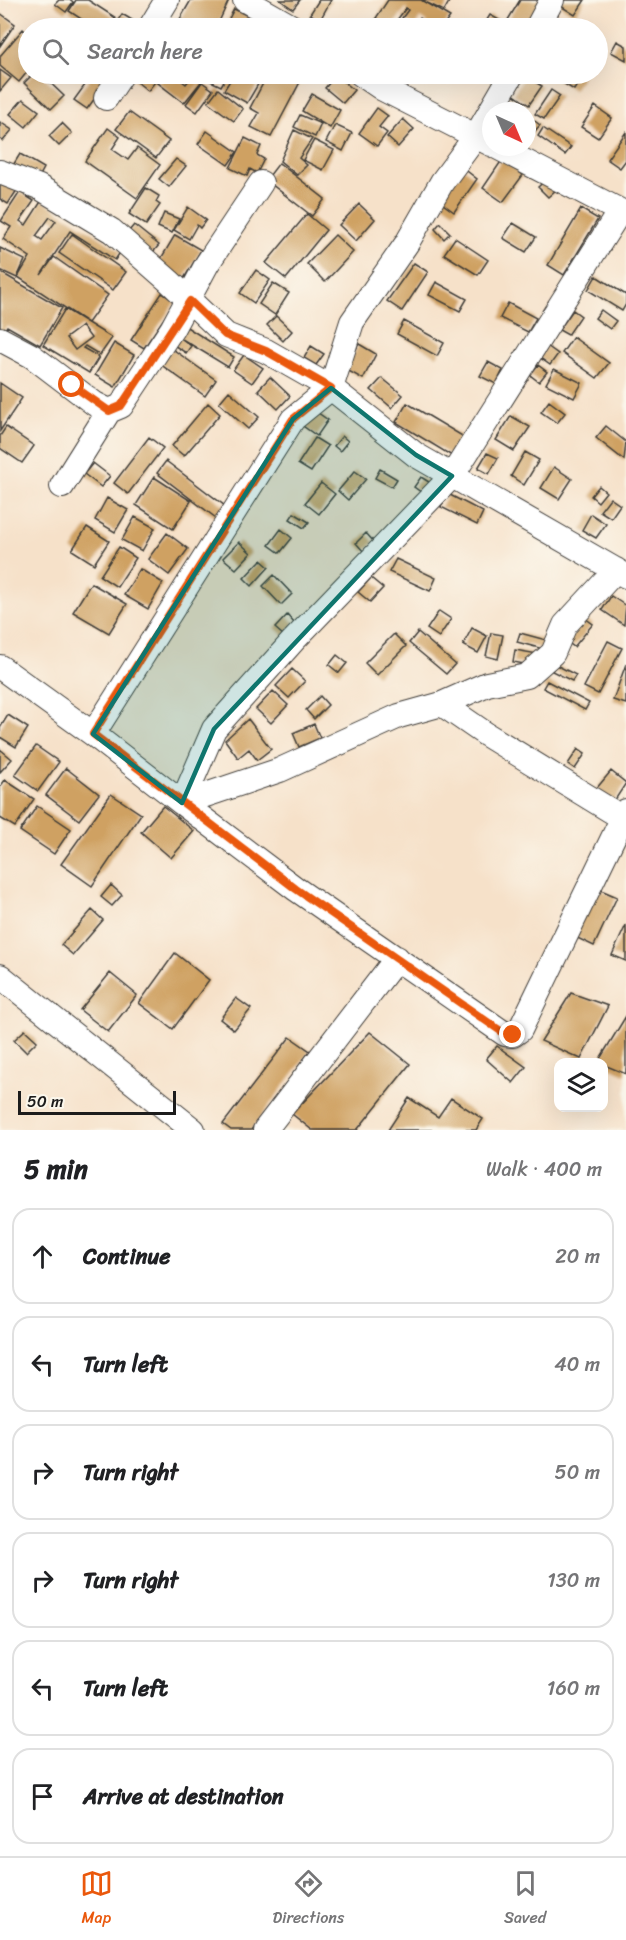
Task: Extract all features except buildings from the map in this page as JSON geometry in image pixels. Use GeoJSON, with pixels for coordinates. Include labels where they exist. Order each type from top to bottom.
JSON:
{"type":"FeatureCollection","features":[{"type":"Feature","properties":{"kind":"street"},"geometry":{"type":"LineString","coordinates":[[156,18],[167,0]]}},
{"type":"Feature","properties":{"kind":"street"},"geometry":{"type":"LineString","coordinates":[[245,0],[276,18]]}},
{"type":"Feature","properties":{"kind":"street"},"geometry":{"type":"LineString","coordinates":[[542,18],[552,0]]}},
{"type":"Feature","properties":{"kind":"street"},"geometry":{"type":"LineString","coordinates":[[106,98],[115,84]]}},
{"type":"Feature","properties":{"kind":"street"},"geometry":{"type":"LineString","coordinates":[[377,84],[482,139]]}},
{"type":"Feature","properties":{"kind":"street"},"geometry":{"type":"LineString","coordinates":[[502,102],[508,84]]}},
{"type":"Feature","properties":{"kind":"street"},"geometry":{"type":"LineString","coordinates":[[93,734],[293,419],[331,388],[352,322],[407,243],[442,182],[482,147]]}},
{"type":"Feature","properties":{"kind":"street"},"geometry":{"type":"LineString","coordinates":[[182,803],[214,729],[293,640],[452,476],[623,213],[515,156]]}},
{"type":"Feature","properties":{"kind":"street"},"geometry":{"type":"LineString","coordinates":[[0,172],[39,187],[112,231],[225,335],[266,351],[331,388],[416,455],[621,573],[565,625],[553,653],[527,676],[487,684],[442,704],[399,716],[280,770],[182,803]]}},
{"type":"Feature","properties":{"kind":"street"},"geometry":{"type":"LineString","coordinates":[[62,486],[109,411],[121,406],[190,301],[207,264],[261,183]]}},
{"type":"Feature","properties":{"kind":"street"},"geometry":{"type":"LineString","coordinates":[[0,339],[32,356],[95,404],[109,411]]}},
{"type":"Feature","properties":{"kind":"street"},"geometry":{"type":"LineString","coordinates":[[0,667],[93,734],[296,889],[505,1034],[513,1035],[520,1030],[625,816],[487,735],[442,704]]}},
{"type":"Feature","properties":{"kind":"street"},"geometry":{"type":"LineString","coordinates":[[265,1130],[398,958]]}},
{"type":"Feature","properties":{"kind":"street"},"geometry":{"type":"LineString","coordinates":[[0,975],[193,1130]]}},
{"type":"Feature","properties":{"kind":"highlighted area"},"geometry":{"type":"Polygon","coordinates":[[[331,388],[416,455],[452,476],[214,729],[182,803],[93,734],[293,419],[331,388]]]}},
{"type":"Feature","properties":{"kind":"route"},"geometry":{"type":"LineString","coordinates":[[72,385],[95,404],[109,411],[121,406],[190,301],[225,335],[266,351],[331,388],[293,419],[93,734],[296,889],[505,1034],[513,1035]]}}]}
